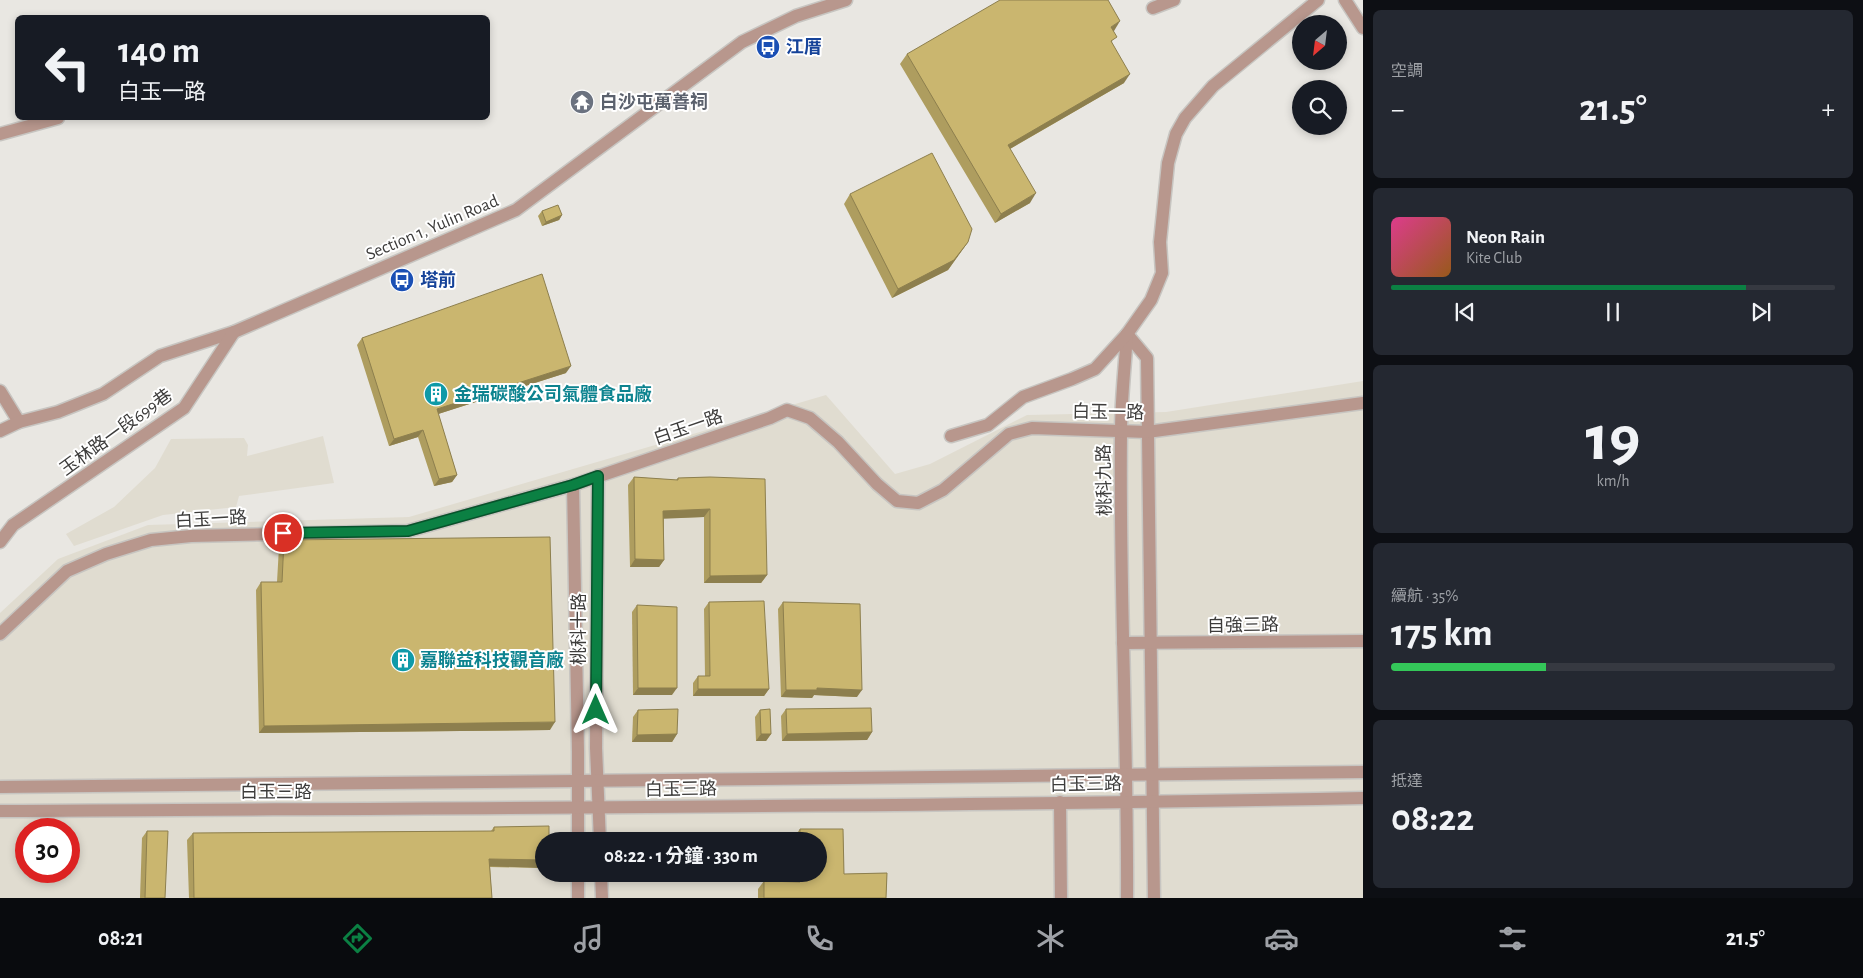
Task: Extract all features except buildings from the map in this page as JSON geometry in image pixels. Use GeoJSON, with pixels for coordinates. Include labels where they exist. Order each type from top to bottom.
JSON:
{"type":"FeatureCollection","features":[{"type":"Feature","properties":{"kind":"street","name":"Section 1, Yulin Road"},"geometry":{"type":"LineString","coordinates":[[0,431],[19,422],[58,412],[103,394],[160,356],[234,332],[516,210],[742,42],[796,16],[846,0]]}},
{"type":"Feature","properties":{"kind":"street"},"geometry":{"type":"LineString","coordinates":[[1153,8],[1174,0]]}},
{"type":"Feature","properties":{"kind":"street"},"geometry":{"type":"LineString","coordinates":[[951,436],[988,425],[1023,397],[1072,379],[1095,368],[1127,334],[1151,300],[1162,273],[1160,242],[1168,163],[1176,134],[1185,118],[1213,86],[1318,0]]}},
{"type":"Feature","properties":{"kind":"street"},"geometry":{"type":"LineString","coordinates":[[1345,0],[1363,28]]}},
{"type":"Feature","properties":{"kind":"street"},"geometry":{"type":"LineString","coordinates":[[0,134],[51,120]]}},
{"type":"Feature","properties":{"kind":"street","name":"玉林路一段699巷"},"geometry":{"type":"LineString","coordinates":[[0,542],[13,525],[184,408],[234,332]]}},
{"type":"Feature","properties":{"kind":"street"},"geometry":{"type":"LineString","coordinates":[[1127,334],[1147,358],[1154,898]]}},
{"type":"Feature","properties":{"kind":"street","name":"桃科九路"},"geometry":{"type":"LineString","coordinates":[[1127,334],[1121,430],[1123,643],[1128,801],[1127,898]]}},
{"type":"Feature","properties":{"kind":"street"},"geometry":{"type":"LineString","coordinates":[[0,391],[19,422]]}},
{"type":"Feature","properties":{"kind":"street","name":"白玉一路"},"geometry":{"type":"LineString","coordinates":[[0,634],[67,571],[106,554],[151,540],[191,536],[408,531],[573,485],[770,418],[787,410],[810,418],[838,442],[877,484],[897,501],[918,503],[944,490],[1008,434],[1032,428],[1147,432],[1363,403]]}},
{"type":"Feature","properties":{"kind":"street","name":"桃科十路"},"geometry":{"type":"LineString","coordinates":[[598,476],[596,748],[600,832]]}},
{"type":"Feature","properties":{"kind":"street","name":"桃科十路"},"geometry":{"type":"LineString","coordinates":[[573,485],[578,832]]}},
{"type":"Feature","properties":{"kind":"street","name":"自強三路"},"geometry":{"type":"LineString","coordinates":[[1123,643],[1363,641]]}},
{"type":"Feature","properties":{"kind":"street","name":"白玉三路"},"geometry":{"type":"LineString","coordinates":[[0,787],[270,786],[598,780],[1363,772]]}},
{"type":"Feature","properties":{"kind":"street","name":"白玉三路"},"geometry":{"type":"LineString","coordinates":[[0,811],[599,808],[1363,798]]}},
{"type":"Feature","properties":{"kind":"street"},"geometry":{"type":"LineString","coordinates":[[1060,802],[1061,898]]}},
{"type":"Feature","properties":{"kind":"street"},"geometry":{"type":"LineString","coordinates":[[578,882],[578,898]]}},
{"type":"Feature","properties":{"kind":"street"},"geometry":{"type":"LineString","coordinates":[[601,882],[602,898]]}},
{"type":"Feature","properties":{"kind":"shaded area"},"geometry":{"type":"Polygon","coordinates":[[[1363,381],[1363,898],[0,898],[0,613],[58,559],[148,525],[409,517],[826,395],[895,474],[930,464],[1027,415],[1166,412],[1363,381]]]}},
{"type":"Feature","properties":{"kind":"shaded area"},"geometry":{"type":"Polygon","coordinates":[[[323,436],[334,483],[239,496],[236,507],[163,515],[74,546],[66,534],[114,507],[155,468],[171,439],[244,438],[248,445],[247,456],[323,436]]]}},
{"type":"Feature","properties":{"kind":"place","name":"江厝"},"geometry":{"type":"Point","coordinates":[768,47]}},
{"type":"Feature","properties":{"kind":"place","name":"白沙屯萬善祠"},"geometry":{"type":"Point","coordinates":[582,102]}},
{"type":"Feature","properties":{"kind":"place","name":"塔前"},"geometry":{"type":"Point","coordinates":[402,280]}},
{"type":"Feature","properties":{"kind":"place","name":"金瑞碳酸公司氣體食品廠"},"geometry":{"type":"Point","coordinates":[436,394]}},
{"type":"Feature","properties":{"kind":"place","name":"嘉聯益科技觀音廠"},"geometry":{"type":"Point","coordinates":[403,660]}},
{"type":"Feature","properties":{"kind":"route"},"geometry":{"type":"LineString","coordinates":[[283,533],[408,531],[573,485],[598,476],[596,710]]}}]}
